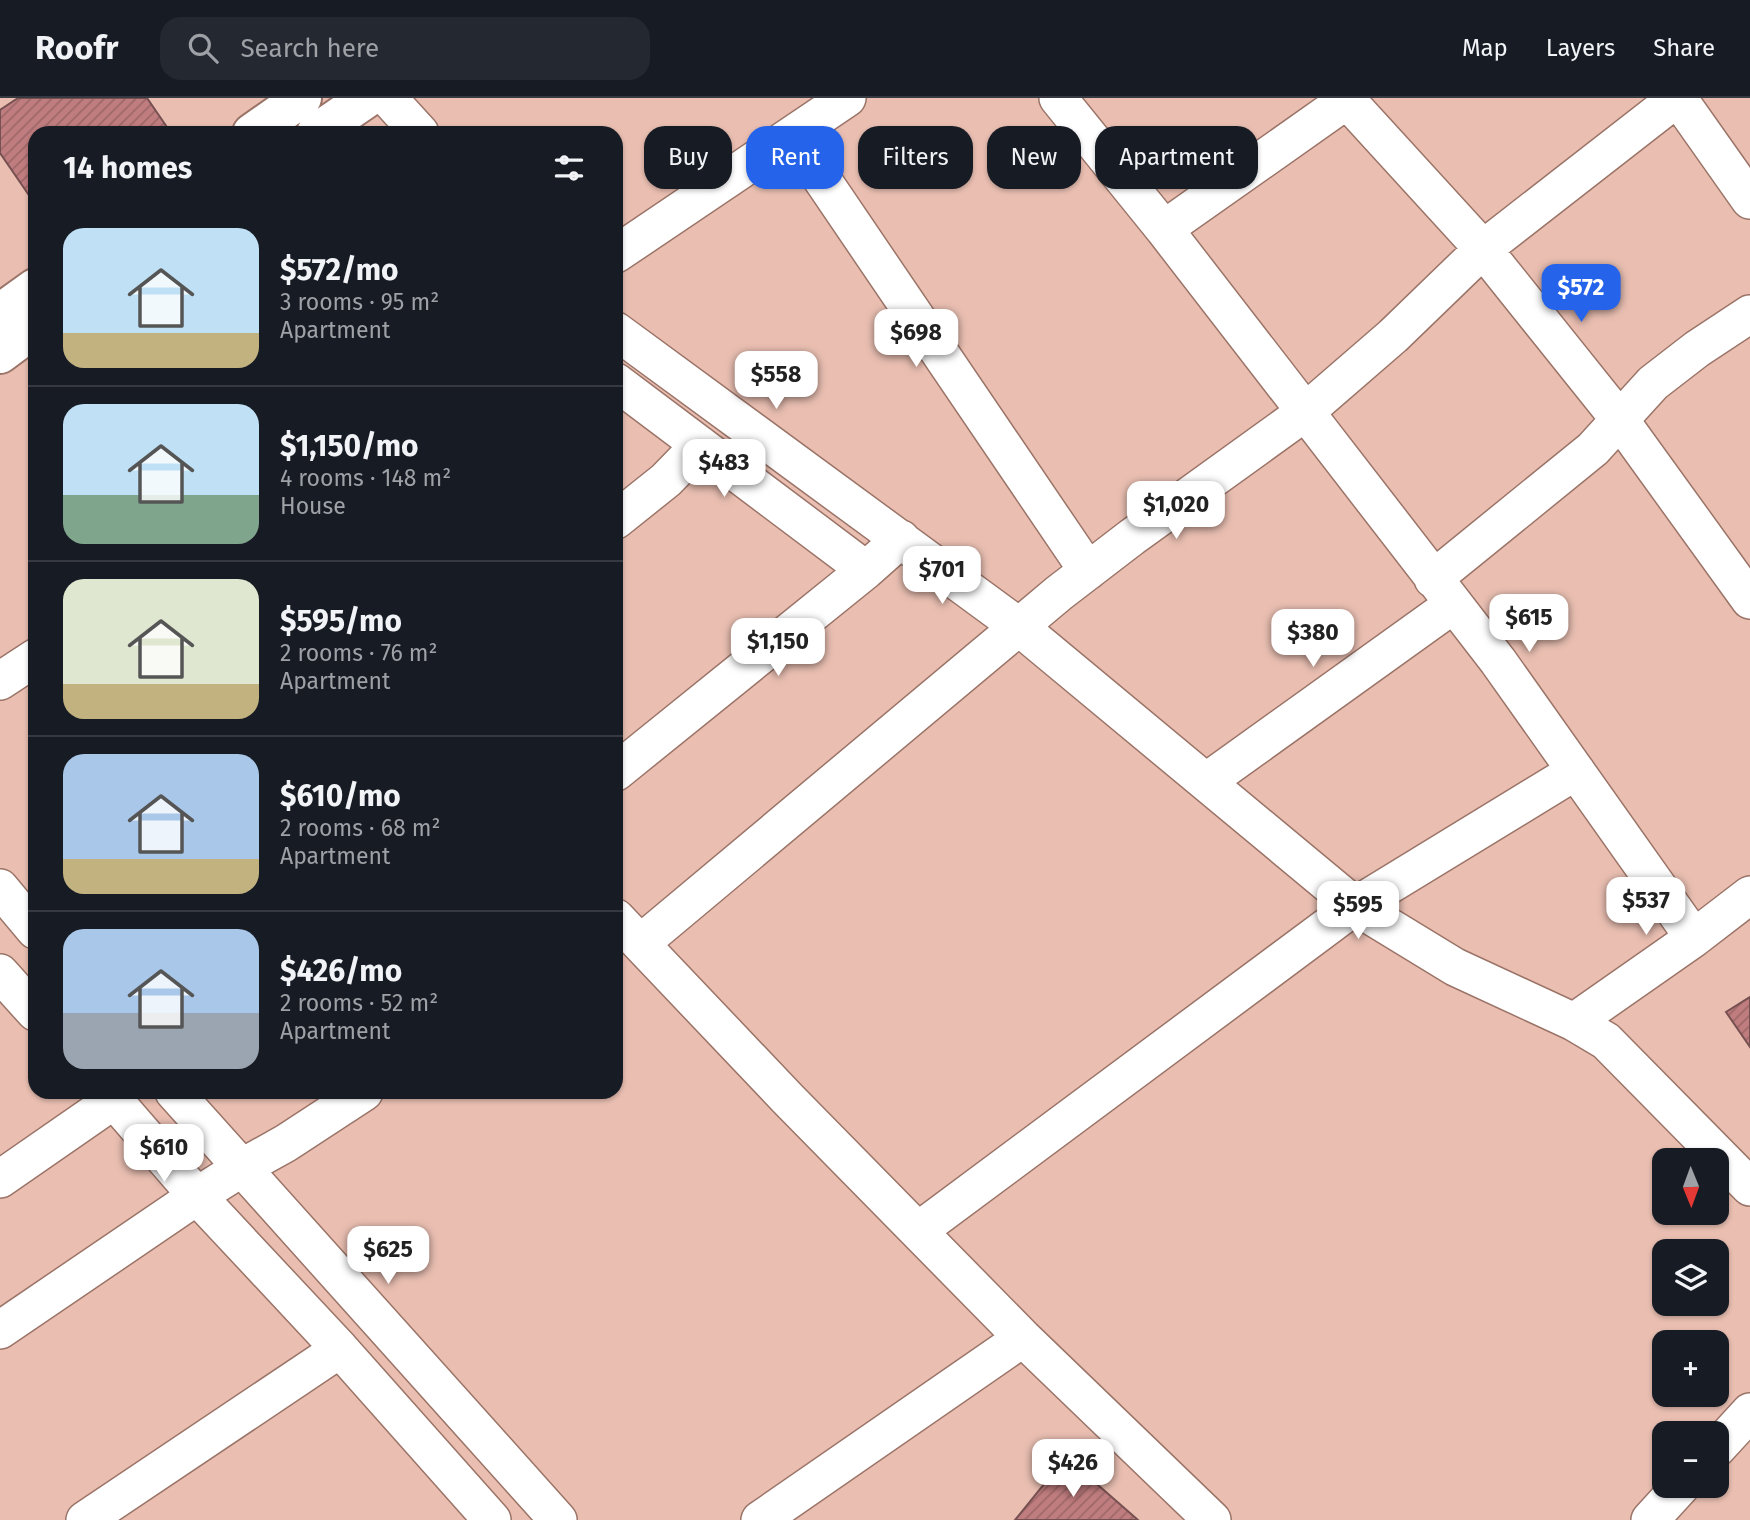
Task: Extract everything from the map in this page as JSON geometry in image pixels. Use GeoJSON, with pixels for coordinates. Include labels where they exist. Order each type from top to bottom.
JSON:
{"type":"FeatureCollection","features":[{"type":"Feature","properties":{"kind":"main road"},"geometry":{"type":"LineString","coordinates":[[262,126],[302,98]]}},
{"type":"Feature","properties":{"kind":"main road"},"geometry":{"type":"LineString","coordinates":[[326,126],[367,98]]}},
{"type":"Feature","properties":{"kind":"main road"},"geometry":{"type":"LineString","coordinates":[[0,354],[25,327]]}},
{"type":"Feature","properties":{"kind":"street"},"geometry":{"type":"LineString","coordinates":[[388,98],[414,126]]}},
{"type":"Feature","properties":{"kind":"street"},"geometry":{"type":"LineString","coordinates":[[805,126],[847,98]]}},
{"type":"Feature","properties":{"kind":"street"},"geometry":{"type":"LineString","coordinates":[[1058,98],[1164,229],[1498,661],[1694,939]]}},
{"type":"Feature","properties":{"kind":"street"},"geometry":{"type":"LineString","coordinates":[[1212,1520],[1023,1338],[623,927],[1088,571],[1304,413],[1393,336],[1483,249],[1677,98],[1750,200]]}},
{"type":"Feature","properties":{"kind":"street"},"geometry":{"type":"LineString","coordinates":[[1164,229],[1346,99],[1483,249],[1620,420],[1750,600]]}},
{"type":"Feature","properties":{"kind":"street"},"geometry":{"type":"LineString","coordinates":[[623,249],[746,166]]}},
{"type":"Feature","properties":{"kind":"street"},"geometry":{"type":"LineString","coordinates":[[829,189],[1088,571]]}},
{"type":"Feature","properties":{"kind":"street"},"geometry":{"type":"LineString","coordinates":[[1206,782],[1444,592],[1593,449],[1653,383],[1697,349],[1750,314]]}},
{"type":"Feature","properties":{"kind":"street"},"geometry":{"type":"LineString","coordinates":[[623,336],[1018,626],[1356,906],[1455,967],[1574,1022],[1606,1041],[1750,1187]]}},
{"type":"Feature","properties":{"kind":"street"},"geometry":{"type":"LineString","coordinates":[[623,387],[866,570]]}},
{"type":"Feature","properties":{"kind":"street"},"geometry":{"type":"LineString","coordinates":[[623,514],[666,480],[700,445]]}},
{"type":"Feature","properties":{"kind":"street"},"geometry":{"type":"LineString","coordinates":[[623,766],[901,539]]}},
{"type":"Feature","properties":{"kind":"street"},"geometry":{"type":"LineString","coordinates":[[0,681],[28,663]]}},
{"type":"Feature","properties":{"kind":"street"},"geometry":{"type":"LineString","coordinates":[[918,1231],[1356,906],[1576,771]]}},
{"type":"Feature","properties":{"kind":"street"},"geometry":{"type":"LineString","coordinates":[[1574,1022],[1694,939],[1750,895]]}},
{"type":"Feature","properties":{"kind":"street"},"geometry":{"type":"LineString","coordinates":[[0,973],[28,1004]]}},
{"type":"Feature","properties":{"kind":"street"},"geometry":{"type":"LineString","coordinates":[[0,1179],[107,1099]]}},
{"type":"Feature","properties":{"kind":"street"},"geometry":{"type":"LineString","coordinates":[[114,1099],[197,1196],[340,1349],[492,1520]]}},
{"type":"Feature","properties":{"kind":"street"},"geometry":{"type":"LineString","coordinates":[[180,1099],[558,1520]]}},
{"type":"Feature","properties":{"kind":"street"},"geometry":{"type":"LineString","coordinates":[[0,1330],[197,1196],[353,1099]]}},
{"type":"Feature","properties":{"kind":"street"},"geometry":{"type":"LineString","coordinates":[[760,1520],[1023,1338]]}},
{"type":"Feature","properties":{"kind":"street"},"geometry":{"type":"LineString","coordinates":[[85,1520],[340,1349]]}},
{"type":"Feature","properties":{"kind":"street"},"geometry":{"type":"LineString","coordinates":[[1729,1435],[1750,1412]]}},
{"type":"Feature","properties":{"kind":"street"},"geometry":{"type":"LineString","coordinates":[[1650,1520],[1670,1498]]}},
{"type":"Feature","properties":{"kind":"building"},"geometry":{"type":"Polygon","coordinates":[[[18,98],[147,98],[166,126],[28,126],[28,194],[0,153],[0,110],[18,98]]]}},
{"type":"Feature","properties":{"kind":"building"},"geometry":{"type":"Polygon","coordinates":[[[1750,997],[1750,1047],[1726,1012],[1750,997]]]}},
{"type":"Feature","properties":{"kind":"building"},"geometry":{"type":"Polygon","coordinates":[[[1066,1457],[1138,1520],[1015,1520],[1066,1457]]]}}]}
